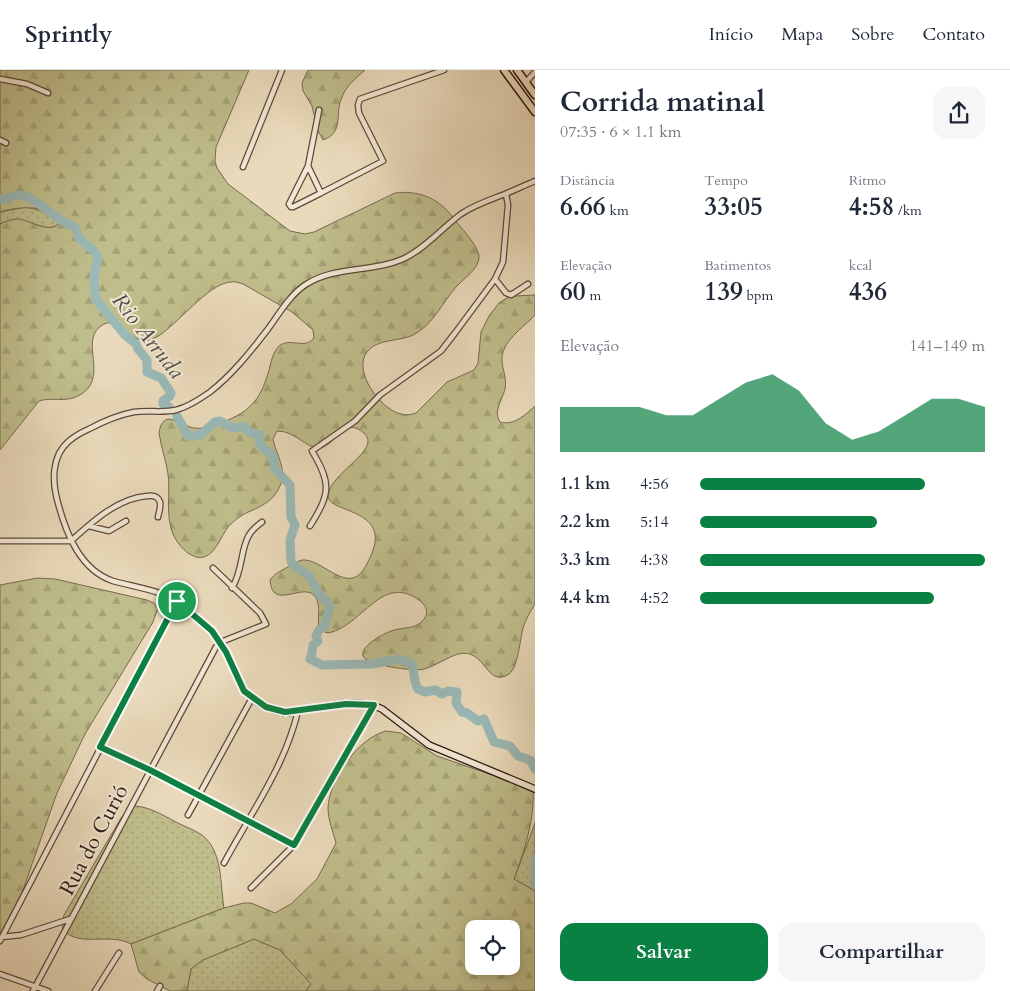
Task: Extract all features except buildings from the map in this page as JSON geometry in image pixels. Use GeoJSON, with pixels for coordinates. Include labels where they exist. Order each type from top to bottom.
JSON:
{"type":"FeatureCollection","features":[{"type":"Feature","properties":{"kind":"main road"},"geometry":{"type":"LineString","coordinates":[[504,70],[535,112]]}},
{"type":"Feature","properties":{"kind":"main road"},"geometry":{"type":"LineString","coordinates":[[517,70],[535,95]]}},
{"type":"Feature","properties":{"kind":"street"},"geometry":{"type":"LineString","coordinates":[[243,167],[282,70]]}},
{"type":"Feature","properties":{"kind":"street"},"geometry":{"type":"LineString","coordinates":[[319,110],[308,166],[291,198],[289,204],[291,207],[384,161],[359,113],[358,104],[360,99],[444,70]]}},
{"type":"Feature","properties":{"kind":"street"},"geometry":{"type":"LineString","coordinates":[[526,82],[535,72]]}},
{"type":"Feature","properties":{"kind":"street"},"geometry":{"type":"LineString","coordinates":[[0,79],[28,84],[48,93]]}},
{"type":"Feature","properties":{"kind":"street"},"geometry":{"type":"LineString","coordinates":[[0,140],[6,143]]}},
{"type":"Feature","properties":{"kind":"street"},"geometry":{"type":"LineString","coordinates":[[308,166],[321,193]]}},
{"type":"Feature","properties":{"kind":"street"},"geometry":{"type":"LineString","coordinates":[[535,181],[462,213],[423,247],[404,258],[385,265],[324,276],[305,285],[286,303],[260,338],[210,392],[188,405],[167,411],[122,414],[102,422],[66,442],[59,451],[56,461],[54,489],[71,541],[88,565],[103,577],[157,592],[177,601],[212,631],[221,642],[237,680],[244,691],[266,707],[285,712],[346,704],[374,705],[429,745],[535,789]]}},
{"type":"Feature","properties":{"kind":"street"},"geometry":{"type":"LineString","coordinates":[[310,526],[324,498],[327,484],[318,461],[312,452],[355,421],[380,395],[441,351],[495,279],[503,262],[508,205],[506,194]]}},
{"type":"Feature","properties":{"kind":"street"},"geometry":{"type":"LineString","coordinates":[[495,279],[506,293],[511,295],[528,284]]}},
{"type":"Feature","properties":{"kind":"street"},"geometry":{"type":"LineString","coordinates":[[0,541],[71,541],[89,526],[125,502],[142,496],[150,495],[159,499],[158,517]]}},
{"type":"Feature","properties":{"kind":"street"},"geometry":{"type":"LineString","coordinates":[[89,526],[109,531],[126,521]]}},
{"type":"Feature","properties":{"kind":"street"},"geometry":{"type":"LineString","coordinates":[[232,588],[241,568],[248,538],[252,531],[262,522]]}},
{"type":"Feature","properties":{"kind":"street"},"geometry":{"type":"LineString","coordinates":[[212,568],[260,613],[266,624],[221,642]]}},
{"type":"Feature","properties":{"kind":"street"},"geometry":{"type":"LineString","coordinates":[[1,939],[177,601]]}},
{"type":"Feature","properties":{"kind":"street","name":"Rua do Curió"},"geometry":{"type":"LineString","coordinates":[[34,988],[150,770],[221,642]]}},
{"type":"Feature","properties":{"kind":"street"},"geometry":{"type":"LineString","coordinates":[[188,815],[252,698]]}},
{"type":"Feature","properties":{"kind":"street"},"geometry":{"type":"LineString","coordinates":[[251,888],[294,845],[374,705]]}},
{"type":"Feature","properties":{"kind":"street"},"geometry":{"type":"LineString","coordinates":[[224,863],[281,761],[293,735],[298,711]]}},
{"type":"Feature","properties":{"kind":"street"},"geometry":{"type":"LineString","coordinates":[[100,747],[150,770],[294,845]]}},
{"type":"Feature","properties":{"kind":"street"},"geometry":{"type":"LineString","coordinates":[[1,939],[21,935],[71,919]]}},
{"type":"Feature","properties":{"kind":"street"},"geometry":{"type":"LineString","coordinates":[[95,991],[119,953]]}},
{"type":"Feature","properties":{"kind":"street"},"geometry":{"type":"LineString","coordinates":[[0,974],[34,988],[48,991]]}},
{"type":"Feature","properties":{"kind":"street"},"geometry":{"type":"LineString","coordinates":[[157,991],[160,986]]}},
{"type":"Feature","properties":{"kind":"green space"},"geometry":{"type":"Polygon","coordinates":[[[0,70],[249,70],[216,147],[215,161],[217,168],[228,184],[290,231],[305,234],[314,232],[395,193],[419,194],[440,204],[476,247],[479,257],[474,270],[456,287],[426,326],[413,335],[377,344],[367,352],[363,360],[366,379],[377,398],[393,411],[405,415],[416,413],[447,382],[474,370],[478,363],[481,332],[489,316],[499,303],[515,296],[535,295],[535,315],[508,342],[502,355],[505,385],[497,414],[500,422],[515,421],[535,406],[535,604],[524,625],[517,660],[509,674],[501,677],[495,676],[475,656],[467,653],[458,654],[428,668],[419,670],[381,665],[366,659],[363,656],[363,652],[372,641],[392,631],[417,625],[426,616],[426,609],[423,604],[406,593],[394,593],[383,597],[352,621],[328,633],[319,630],[318,605],[316,598],[311,593],[283,595],[277,594],[272,589],[270,580],[298,561],[309,561],[347,578],[354,578],[361,573],[367,563],[372,553],[375,538],[373,527],[357,514],[337,506],[328,496],[331,487],[337,479],[367,447],[368,440],[364,433],[357,428],[345,430],[330,443],[319,448],[309,445],[295,436],[277,431],[273,439],[283,474],[280,486],[270,500],[233,522],[209,555],[201,558],[193,556],[179,544],[174,536],[169,519],[169,483],[159,433],[161,425],[168,419],[194,428],[202,428],[216,425],[237,416],[257,399],[277,348],[288,343],[306,343],[314,338],[313,330],[292,312],[243,284],[231,282],[222,284],[202,297],[163,332],[147,341],[134,337],[115,324],[104,324],[96,331],[93,339],[94,370],[92,381],[87,390],[76,397],[39,401],[0,450],[0,224],[9,220],[19,219],[51,227],[61,222],[60,218],[39,209],[23,208],[0,212],[0,70]]]}},
{"type":"Feature","properties":{"kind":"green space"},"geometry":{"type":"Polygon","coordinates":[[[308,70],[365,70],[346,89],[340,103],[337,127],[330,137],[323,140],[318,131],[312,106],[303,91],[302,83],[308,70]]]}},
{"type":"Feature","properties":{"kind":"green space"},"geometry":{"type":"Polygon","coordinates":[[[26,207],[54,214],[60,218],[61,222],[57,226],[48,228],[37,225],[0,224],[0,212],[26,207]]]}},
{"type":"Feature","properties":{"kind":"green space"},"geometry":{"type":"Polygon","coordinates":[[[37,578],[55,579],[147,600],[154,603],[158,608],[153,622],[85,734],[57,793],[18,904],[0,936],[0,585],[37,578]]]}},
{"type":"Feature","properties":{"kind":"green space"},"geometry":{"type":"Polygon","coordinates":[[[386,731],[401,733],[437,756],[533,789],[531,824],[514,879],[535,891],[535,991],[306,991],[311,984],[280,950],[254,939],[203,960],[191,969],[187,991],[170,991],[147,979],[139,972],[131,944],[224,908],[244,903],[251,903],[275,913],[291,904],[317,879],[336,843],[328,808],[334,785],[339,773],[365,742],[386,731]]]}},
{"type":"Feature","properties":{"kind":"green space"},"geometry":{"type":"Polygon","coordinates":[[[135,806],[160,813],[199,833],[209,842],[217,859],[224,908],[131,944],[113,939],[86,939],[70,935],[63,930],[62,922],[64,915],[121,818],[129,809],[135,806]]]}},
{"type":"Feature","properties":{"kind":"green space"},"geometry":{"type":"Polygon","coordinates":[[[535,823],[535,891],[514,879],[535,823]]]}},
{"type":"Feature","properties":{"kind":"green space"},"geometry":{"type":"Polygon","coordinates":[[[254,939],[280,950],[312,984],[306,991],[187,991],[191,969],[203,960],[254,939]]]}},
{"type":"Feature","properties":{"kind":"waterway","name":"Rio Arruda"},"geometry":{"type":"LineString","coordinates":[[0,198],[4,200],[17,195],[26,196],[61,220],[75,227],[79,238],[98,257],[94,275],[97,301],[124,334],[136,344],[147,360],[147,372],[161,378],[171,393],[163,401],[163,404],[169,407]]}},
{"type":"Feature","properties":{"kind":"waterway","name":"Rio Arruda"},"geometry":{"type":"LineString","coordinates":[[177,416],[188,436],[200,435],[215,422],[220,421],[233,428],[245,427],[249,432],[260,435],[259,443],[273,456],[275,469],[290,485],[291,517],[295,525],[290,540],[291,561],[293,565],[309,576],[320,596],[330,607],[324,627],[319,630],[316,636],[318,641],[313,645],[310,659],[322,665],[372,664],[400,659],[411,663],[418,689],[425,692],[435,690],[442,694],[448,691],[457,692],[456,703],[462,712],[467,713],[478,721],[484,719],[494,742],[510,746],[518,756],[530,760],[535,769]]}},
{"type":"Feature","properties":{"kind":"waterway","name":"Rio Arruda"},"geometry":{"type":"LineString","coordinates":[[535,859],[535,869]]}},
{"type":"Feature","properties":{"kind":"waterway","name":"Rio Arruda"},"geometry":{"type":"LineString","coordinates":[[535,875],[535,885]]}},
{"type":"Feature","properties":{"kind":"route"},"geometry":{"type":"LineString","coordinates":[[177,601],[212,631],[221,642],[237,680],[244,691],[266,707],[276,711],[291,712],[346,704],[374,705],[294,845],[150,770],[100,747],[177,601]]}}]}
